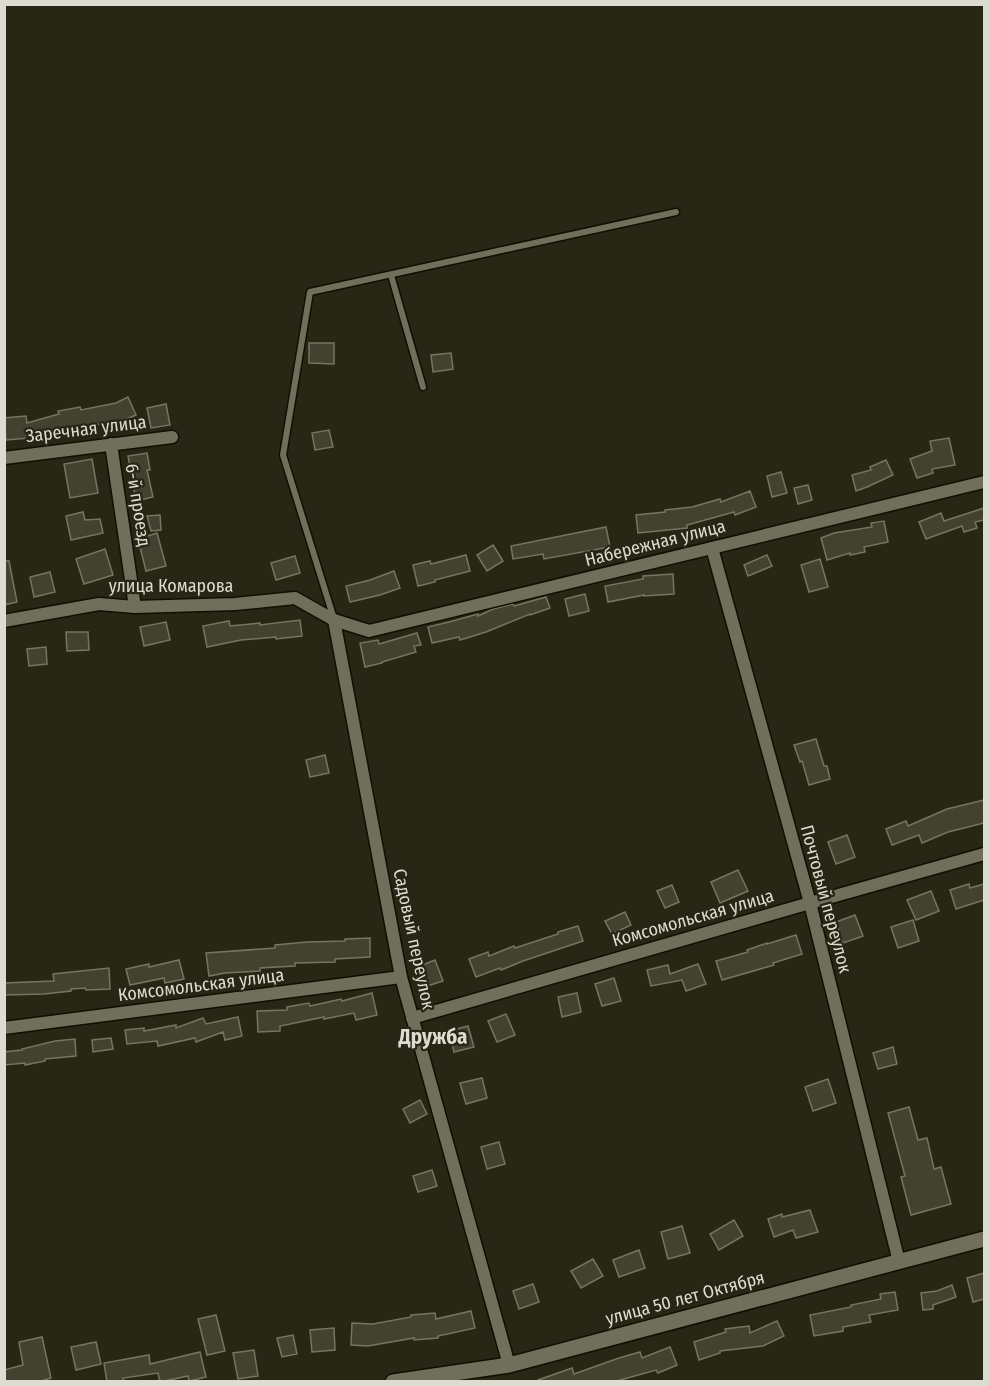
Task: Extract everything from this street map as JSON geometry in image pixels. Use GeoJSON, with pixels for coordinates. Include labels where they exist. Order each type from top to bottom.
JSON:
{"type":"FeatureCollection","features":[{"type":"Feature","properties":{"kind":"street","name":"Заречная улица"},"geometry":{"type":"LineString","coordinates":[[4,458],[172,437]]}},
{"type":"Feature","properties":{"kind":"street","name":"6-й проезд"},"geometry":{"type":"LineString","coordinates":[[111,444],[135,607]]}},
{"type":"Feature","properties":{"kind":"street","name":"Набережная улица"},"geometry":{"type":"LineString","coordinates":[[334,620],[369,631],[984,482]]}},
{"type":"Feature","properties":{"kind":"street","name":"Почтовый переулок"},"geometry":{"type":"LineString","coordinates":[[712,548],[810,903],[899,1262]]}},
{"type":"Feature","properties":{"kind":"street","name":"улица Комарова"},"geometry":{"type":"LineString","coordinates":[[4,621],[99,604],[135,607],[235,604],[295,598],[334,620]]}},
{"type":"Feature","properties":{"kind":"street","name":"Садовый переулок"},"geometry":{"type":"LineString","coordinates":[[334,620],[401,976],[509,1365]]}},
{"type":"Feature","properties":{"kind":"street","name":"Комсомольская улица"},"geometry":{"type":"LineString","coordinates":[[412,1018],[984,854]]}},
{"type":"Feature","properties":{"kind":"street","name":"Комсомольская улица"},"geometry":{"type":"LineString","coordinates":[[4,1029],[401,976]]}},
{"type":"Feature","properties":{"kind":"street","name":"улица 50 лет Октября"},"geometry":{"type":"LineString","coordinates":[[393,1382],[509,1365],[984,1239]]}},
{"type":"Feature","properties":{"kind":"lane"},"geometry":{"type":"LineString","coordinates":[[334,620],[283,455],[310,292],[676,212]]}},
{"type":"Feature","properties":{"kind":"lane"},"geometry":{"type":"LineString","coordinates":[[391,275],[423,387]]}},
{"type":"Feature","properties":{"kind":"building"},"geometry":{"type":"Polygon","coordinates":[[[309,343],[334,343],[334,364],[309,363],[309,343]]]}},
{"type":"Feature","properties":{"kind":"building"},"geometry":{"type":"Polygon","coordinates":[[[451,353],[453,369],[433,372],[431,355],[451,353]]]}},
{"type":"Feature","properties":{"kind":"building"},"geometry":{"type":"Polygon","coordinates":[[[128,397],[136,415],[117,423],[116,421],[85,427],[43,439],[42,437],[6,440],[4,418],[26,416],[27,423],[59,414],[58,411],[80,407],[81,410],[116,403],[128,397]]]}},
{"type":"Feature","properties":{"kind":"building"},"geometry":{"type":"Polygon","coordinates":[[[166,404],[170,425],[151,428],[147,408],[166,404]]]}},
{"type":"Feature","properties":{"kind":"building"},"geometry":{"type":"Polygon","coordinates":[[[329,430],[333,447],[315,450],[312,433],[329,430]]]}},
{"type":"Feature","properties":{"kind":"building"},"geometry":{"type":"Polygon","coordinates":[[[949,438],[955,465],[932,469],[933,473],[917,478],[910,459],[932,451],[930,441],[949,438]]]}},
{"type":"Feature","properties":{"kind":"building"},"geometry":{"type":"Polygon","coordinates":[[[147,453],[150,470],[147,470],[153,497],[136,501],[128,456],[147,453]]]}},
{"type":"Feature","properties":{"kind":"building"},"geometry":{"type":"Polygon","coordinates":[[[92,459],[98,493],[70,498],[64,464],[92,459]]]}},
{"type":"Feature","properties":{"kind":"building"},"geometry":{"type":"Polygon","coordinates":[[[886,460],[893,475],[856,491],[852,475],[871,470],[870,467],[886,460]]]}},
{"type":"Feature","properties":{"kind":"building"},"geometry":{"type":"Polygon","coordinates":[[[781,472],[787,493],[772,497],[767,476],[781,472]]]}},
{"type":"Feature","properties":{"kind":"building"},"geometry":{"type":"Polygon","coordinates":[[[808,485],[812,500],[798,504],[794,488],[808,485]]]}},
{"type":"Feature","properties":{"kind":"building"},"geometry":{"type":"Polygon","coordinates":[[[750,491],[756,507],[735,515],[734,512],[687,525],[687,528],[638,533],[636,515],[692,507],[720,499],[721,502],[750,491]]]}},
{"type":"Feature","properties":{"kind":"building"},"geometry":{"type":"Polygon","coordinates":[[[984,508],[984,520],[975,522],[977,528],[964,532],[962,526],[926,539],[919,522],[941,513],[944,521],[984,508]]]}},
{"type":"Feature","properties":{"kind":"building"},"geometry":{"type":"Polygon","coordinates":[[[83,512],[85,520],[100,519],[103,533],[71,540],[66,516],[83,512]]]}},
{"type":"Feature","properties":{"kind":"building"},"geometry":{"type":"Polygon","coordinates":[[[160,515],[161,530],[151,531],[147,516],[160,515]]]}},
{"type":"Feature","properties":{"kind":"building"},"geometry":{"type":"Polygon","coordinates":[[[884,521],[888,542],[864,547],[865,552],[850,555],[850,553],[827,560],[821,538],[834,533],[872,527],[871,523],[884,521]]]}},
{"type":"Feature","properties":{"kind":"building"},"geometry":{"type":"Polygon","coordinates":[[[606,527],[610,547],[544,559],[543,554],[513,559],[511,546],[606,527]]]}},
{"type":"Feature","properties":{"kind":"building"},"geometry":{"type":"Polygon","coordinates":[[[157,533],[166,566],[146,571],[138,539],[157,533]]]}},
{"type":"Feature","properties":{"kind":"building"},"geometry":{"type":"Polygon","coordinates":[[[493,545],[503,561],[487,571],[477,555],[493,545]]]}},
{"type":"Feature","properties":{"kind":"building"},"geometry":{"type":"Polygon","coordinates":[[[105,549],[113,575],[84,584],[76,559],[105,549]]]}},
{"type":"Feature","properties":{"kind":"building"},"geometry":{"type":"Polygon","coordinates":[[[466,555],[470,571],[418,586],[413,565],[430,561],[431,564],[466,555]]]}},
{"type":"Feature","properties":{"kind":"building"},"geometry":{"type":"Polygon","coordinates":[[[767,555],[772,566],[748,576],[744,565],[767,555]]]}},
{"type":"Feature","properties":{"kind":"building"},"geometry":{"type":"Polygon","coordinates":[[[295,556],[300,573],[276,580],[271,563],[295,556]]]}},
{"type":"Feature","properties":{"kind":"building"},"geometry":{"type":"Polygon","coordinates":[[[820,559],[828,587],[809,592],[801,565],[820,559]]]}},
{"type":"Feature","properties":{"kind":"building"},"geometry":{"type":"Polygon","coordinates":[[[4,561],[9,561],[17,602],[4,605],[4,561]]]}},
{"type":"Feature","properties":{"kind":"building"},"geometry":{"type":"Polygon","coordinates":[[[394,571],[400,588],[350,602],[346,586],[394,571]]]}},
{"type":"Feature","properties":{"kind":"building"},"geometry":{"type":"Polygon","coordinates":[[[50,572],[55,592],[34,597],[30,577],[50,572]]]}},
{"type":"Feature","properties":{"kind":"building"},"geometry":{"type":"Polygon","coordinates":[[[673,574],[674,594],[644,595],[608,602],[605,586],[643,579],[643,576],[673,574]]]}},
{"type":"Feature","properties":{"kind":"building"},"geometry":{"type":"Polygon","coordinates":[[[585,594],[589,611],[569,616],[565,599],[585,594]]]}},
{"type":"Feature","properties":{"kind":"building"},"geometry":{"type":"Polygon","coordinates":[[[546,597],[550,608],[460,640],[459,637],[432,643],[428,627],[546,597]]]}},
{"type":"Feature","properties":{"kind":"building"},"geometry":{"type":"Polygon","coordinates":[[[300,620],[302,636],[241,640],[207,647],[203,626],[229,621],[230,626],[300,620]]]}},
{"type":"Feature","properties":{"kind":"building"},"geometry":{"type":"Polygon","coordinates":[[[166,622],[170,640],[144,646],[140,627],[166,622]]]}},
{"type":"Feature","properties":{"kind":"building"},"geometry":{"type":"Polygon","coordinates":[[[66,632],[88,632],[89,650],[67,651],[66,632]]]}},
{"type":"Feature","properties":{"kind":"building"},"geometry":{"type":"Polygon","coordinates":[[[417,633],[421,645],[414,646],[416,652],[365,667],[360,643],[378,640],[379,644],[417,633]]]}},
{"type":"Feature","properties":{"kind":"building"},"geometry":{"type":"Polygon","coordinates":[[[46,647],[47,664],[29,666],[27,649],[46,647]]]}},
{"type":"Feature","properties":{"kind":"building"},"geometry":{"type":"Polygon","coordinates":[[[816,739],[830,779],[809,785],[802,761],[800,762],[794,745],[816,739]]]}},
{"type":"Feature","properties":{"kind":"building"},"geometry":{"type":"Polygon","coordinates":[[[325,755],[329,773],[310,777],[306,760],[325,755]]]}},
{"type":"Feature","properties":{"kind":"building"},"geometry":{"type":"Polygon","coordinates":[[[984,800],[984,823],[948,832],[922,843],[919,835],[892,845],[886,829],[906,821],[908,826],[947,809],[984,800]]]}},
{"type":"Feature","properties":{"kind":"building"},"geometry":{"type":"Polygon","coordinates":[[[847,835],[855,857],[836,864],[828,842],[847,835]]]}},
{"type":"Feature","properties":{"kind":"building"},"geometry":{"type":"Polygon","coordinates":[[[738,870],[748,891],[720,903],[711,882],[738,870]]]}},
{"type":"Feature","properties":{"kind":"building"},"geometry":{"type":"Polygon","coordinates":[[[969,884],[970,888],[984,884],[984,900],[956,909],[950,890],[969,884]]]}},
{"type":"Feature","properties":{"kind":"building"},"geometry":{"type":"Polygon","coordinates":[[[672,885],[679,902],[665,908],[657,891],[672,885]]]}},
{"type":"Feature","properties":{"kind":"building"},"geometry":{"type":"Polygon","coordinates":[[[931,891],[939,911],[916,920],[907,900],[931,891]]]}},
{"type":"Feature","properties":{"kind":"building"},"geometry":{"type":"Polygon","coordinates":[[[625,912],[631,925],[612,934],[605,921],[625,912]]]}},
{"type":"Feature","properties":{"kind":"building"},"geometry":{"type":"Polygon","coordinates":[[[855,915],[863,936],[843,943],[836,922],[855,915]]]}},
{"type":"Feature","properties":{"kind":"building"},"geometry":{"type":"Polygon","coordinates":[[[913,920],[919,941],[898,948],[891,927],[913,920]]]}},
{"type":"Feature","properties":{"kind":"building"},"geometry":{"type":"Polygon","coordinates":[[[578,926],[583,941],[476,977],[469,959],[488,952],[489,956],[578,926]]]}},
{"type":"Feature","properties":{"kind":"building"},"geometry":{"type":"Polygon","coordinates":[[[796,935],[802,954],[773,963],[774,965],[722,980],[716,961],[796,935]]]}},
{"type":"Feature","properties":{"kind":"building"},"geometry":{"type":"Polygon","coordinates":[[[370,938],[370,957],[335,959],[335,962],[295,963],[295,966],[260,968],[260,971],[209,976],[206,953],[370,938]]]}},
{"type":"Feature","properties":{"kind":"building"},"geometry":{"type":"Polygon","coordinates":[[[179,960],[184,979],[165,983],[164,978],[130,985],[126,969],[149,964],[149,967],[179,960]]]}},
{"type":"Feature","properties":{"kind":"building"},"geometry":{"type":"Polygon","coordinates":[[[435,960],[443,981],[424,987],[417,967],[435,960]]]}},
{"type":"Feature","properties":{"kind":"building"},"geometry":{"type":"Polygon","coordinates":[[[698,964],[706,984],[686,991],[682,980],[651,986],[647,970],[668,965],[670,974],[698,964]]]}},
{"type":"Feature","properties":{"kind":"building"},"geometry":{"type":"Polygon","coordinates":[[[109,968],[110,989],[86,990],[85,988],[44,994],[4,995],[4,983],[54,981],[53,974],[109,968]]]}},
{"type":"Feature","properties":{"kind":"building"},"geometry":{"type":"Polygon","coordinates":[[[614,978],[621,1001],[602,1006],[595,984],[614,978]]]}},
{"type":"Feature","properties":{"kind":"building"},"geometry":{"type":"Polygon","coordinates":[[[372,993],[377,1015],[356,1020],[354,1013],[324,1019],[324,1017],[280,1026],[280,1031],[258,1032],[257,1011],[287,1010],[287,1007],[309,1003],[310,1006],[341,999],[342,1001],[372,993]]]}},
{"type":"Feature","properties":{"kind":"building"},"geometry":{"type":"Polygon","coordinates":[[[577,993],[581,1012],[562,1017],[558,997],[577,993]]]}},
{"type":"Feature","properties":{"kind":"building"},"geometry":{"type":"Polygon","coordinates":[[[506,1014],[515,1035],[497,1042],[488,1021],[506,1014]]]}},
{"type":"Feature","properties":{"kind":"building"},"geometry":{"type":"Polygon","coordinates":[[[238,1017],[242,1036],[225,1040],[223,1032],[196,1042],[195,1038],[158,1046],[157,1041],[127,1044],[125,1030],[144,1028],[144,1031],[176,1025],[176,1028],[203,1018],[206,1024],[238,1017]]]}},
{"type":"Feature","properties":{"kind":"building"},"geometry":{"type":"Polygon","coordinates":[[[468,1026],[474,1047],[454,1052],[449,1031],[468,1026]]]}},
{"type":"Feature","properties":{"kind":"building"},"geometry":{"type":"Polygon","coordinates":[[[111,1038],[113,1049],[93,1052],[92,1040],[111,1038]]]}},
{"type":"Feature","properties":{"kind":"building"},"geometry":{"type":"Polygon","coordinates":[[[75,1039],[76,1056],[45,1059],[45,1061],[25,1065],[25,1063],[4,1065],[4,1052],[75,1039]]]}},
{"type":"Feature","properties":{"kind":"building"},"geometry":{"type":"Polygon","coordinates":[[[893,1047],[897,1064],[878,1069],[873,1053],[893,1047]]]}},
{"type":"Feature","properties":{"kind":"building"},"geometry":{"type":"Polygon","coordinates":[[[482,1078],[487,1098],[466,1104],[460,1083],[482,1078]]]}},
{"type":"Feature","properties":{"kind":"building"},"geometry":{"type":"Polygon","coordinates":[[[828,1079],[836,1103],[813,1111],[805,1087],[828,1079]]]}},
{"type":"Feature","properties":{"kind":"building"},"geometry":{"type":"Polygon","coordinates":[[[420,1100],[427,1114],[410,1123],[403,1109],[420,1100]]]}},
{"type":"Feature","properties":{"kind":"building"},"geometry":{"type":"Polygon","coordinates":[[[909,1107],[918,1140],[927,1138],[934,1169],[941,1167],[951,1204],[911,1215],[901,1177],[905,1176],[888,1113],[909,1107]]]}},
{"type":"Feature","properties":{"kind":"building"},"geometry":{"type":"Polygon","coordinates":[[[499,1142],[505,1164],[487,1169],[481,1147],[499,1142]]]}},
{"type":"Feature","properties":{"kind":"building"},"geometry":{"type":"Polygon","coordinates":[[[432,1170],[437,1186],[418,1192],[413,1176],[432,1170]]]}},
{"type":"Feature","properties":{"kind":"building"},"geometry":{"type":"Polygon","coordinates":[[[810,1210],[818,1232],[796,1238],[793,1230],[774,1237],[768,1219],[782,1214],[782,1217],[810,1210]]]}},
{"type":"Feature","properties":{"kind":"building"},"geometry":{"type":"Polygon","coordinates":[[[734,1220],[743,1236],[719,1250],[710,1234],[734,1220]]]}},
{"type":"Feature","properties":{"kind":"building"},"geometry":{"type":"Polygon","coordinates":[[[682,1226],[690,1253],[668,1259],[661,1232],[682,1226]]]}},
{"type":"Feature","properties":{"kind":"building"},"geometry":{"type":"Polygon","coordinates":[[[639,1250],[645,1268],[619,1277],[613,1260],[639,1250]]]}},
{"type":"Feature","properties":{"kind":"building"},"geometry":{"type":"Polygon","coordinates":[[[593,1259],[603,1276],[581,1288],[571,1271],[593,1259]]]}},
{"type":"Feature","properties":{"kind":"building"},"geometry":{"type":"Polygon","coordinates":[[[984,1273],[984,1299],[973,1302],[967,1278],[984,1273]]]}},
{"type":"Feature","properties":{"kind":"building"},"geometry":{"type":"Polygon","coordinates":[[[533,1284],[539,1302],[519,1309],[513,1291],[533,1284]]]}},
{"type":"Feature","properties":{"kind":"building"},"geometry":{"type":"Polygon","coordinates":[[[952,1285],[956,1297],[933,1305],[933,1309],[923,1310],[921,1293],[937,1291],[952,1285]]]}},
{"type":"Feature","properties":{"kind":"building"},"geometry":{"type":"Polygon","coordinates":[[[895,1292],[898,1310],[869,1315],[871,1322],[843,1327],[843,1331],[814,1336],[810,1315],[881,1299],[880,1294],[895,1292]]]}},
{"type":"Feature","properties":{"kind":"building"},"geometry":{"type":"Polygon","coordinates":[[[471,1311],[475,1328],[438,1336],[438,1338],[414,1340],[414,1338],[368,1346],[351,1345],[352,1323],[373,1324],[411,1317],[411,1315],[435,1313],[436,1319],[471,1311]]]}},
{"type":"Feature","properties":{"kind":"building"},"geometry":{"type":"Polygon","coordinates":[[[216,1315],[225,1351],[207,1355],[198,1319],[216,1315]]]}},
{"type":"Feature","properties":{"kind":"building"},"geometry":{"type":"Polygon","coordinates":[[[777,1321],[784,1336],[763,1346],[720,1351],[720,1353],[699,1360],[694,1342],[726,1332],[725,1329],[749,1326],[750,1333],[777,1321]]]}},
{"type":"Feature","properties":{"kind":"building"},"geometry":{"type":"Polygon","coordinates":[[[334,1328],[335,1350],[312,1352],[310,1330],[334,1328]]]}},
{"type":"Feature","properties":{"kind":"building"},"geometry":{"type":"Polygon","coordinates":[[[293,1335],[297,1354],[282,1357],[277,1338],[293,1335]]]}},
{"type":"Feature","properties":{"kind":"building"},"geometry":{"type":"Polygon","coordinates":[[[42,1337],[51,1378],[38,1382],[4,1382],[4,1370],[23,1365],[19,1342],[42,1337]]]}},
{"type":"Feature","properties":{"kind":"building"},"geometry":{"type":"Polygon","coordinates":[[[96,1342],[101,1364],[76,1370],[71,1347],[96,1342]]]}},
{"type":"Feature","properties":{"kind":"building"},"geometry":{"type":"Polygon","coordinates":[[[670,1347],[677,1365],[658,1373],[656,1370],[613,1382],[539,1382],[538,1380],[572,1368],[574,1374],[640,1352],[642,1358],[670,1347]]]}},
{"type":"Feature","properties":{"kind":"building"},"geometry":{"type":"Polygon","coordinates":[[[254,1350],[258,1376],[238,1379],[233,1353],[254,1350]]]}},
{"type":"Feature","properties":{"kind":"building"},"geometry":{"type":"Polygon","coordinates":[[[200,1352],[206,1377],[189,1381],[188,1376],[160,1382],[158,1373],[123,1378],[124,1382],[107,1382],[104,1363],[149,1355],[150,1364],[200,1352]]]}},
{"type":"Feature","properties":{"kind":"district","name":"Дружба"},"geometry":{"type":"Point","coordinates":[433,1037]}}]}
